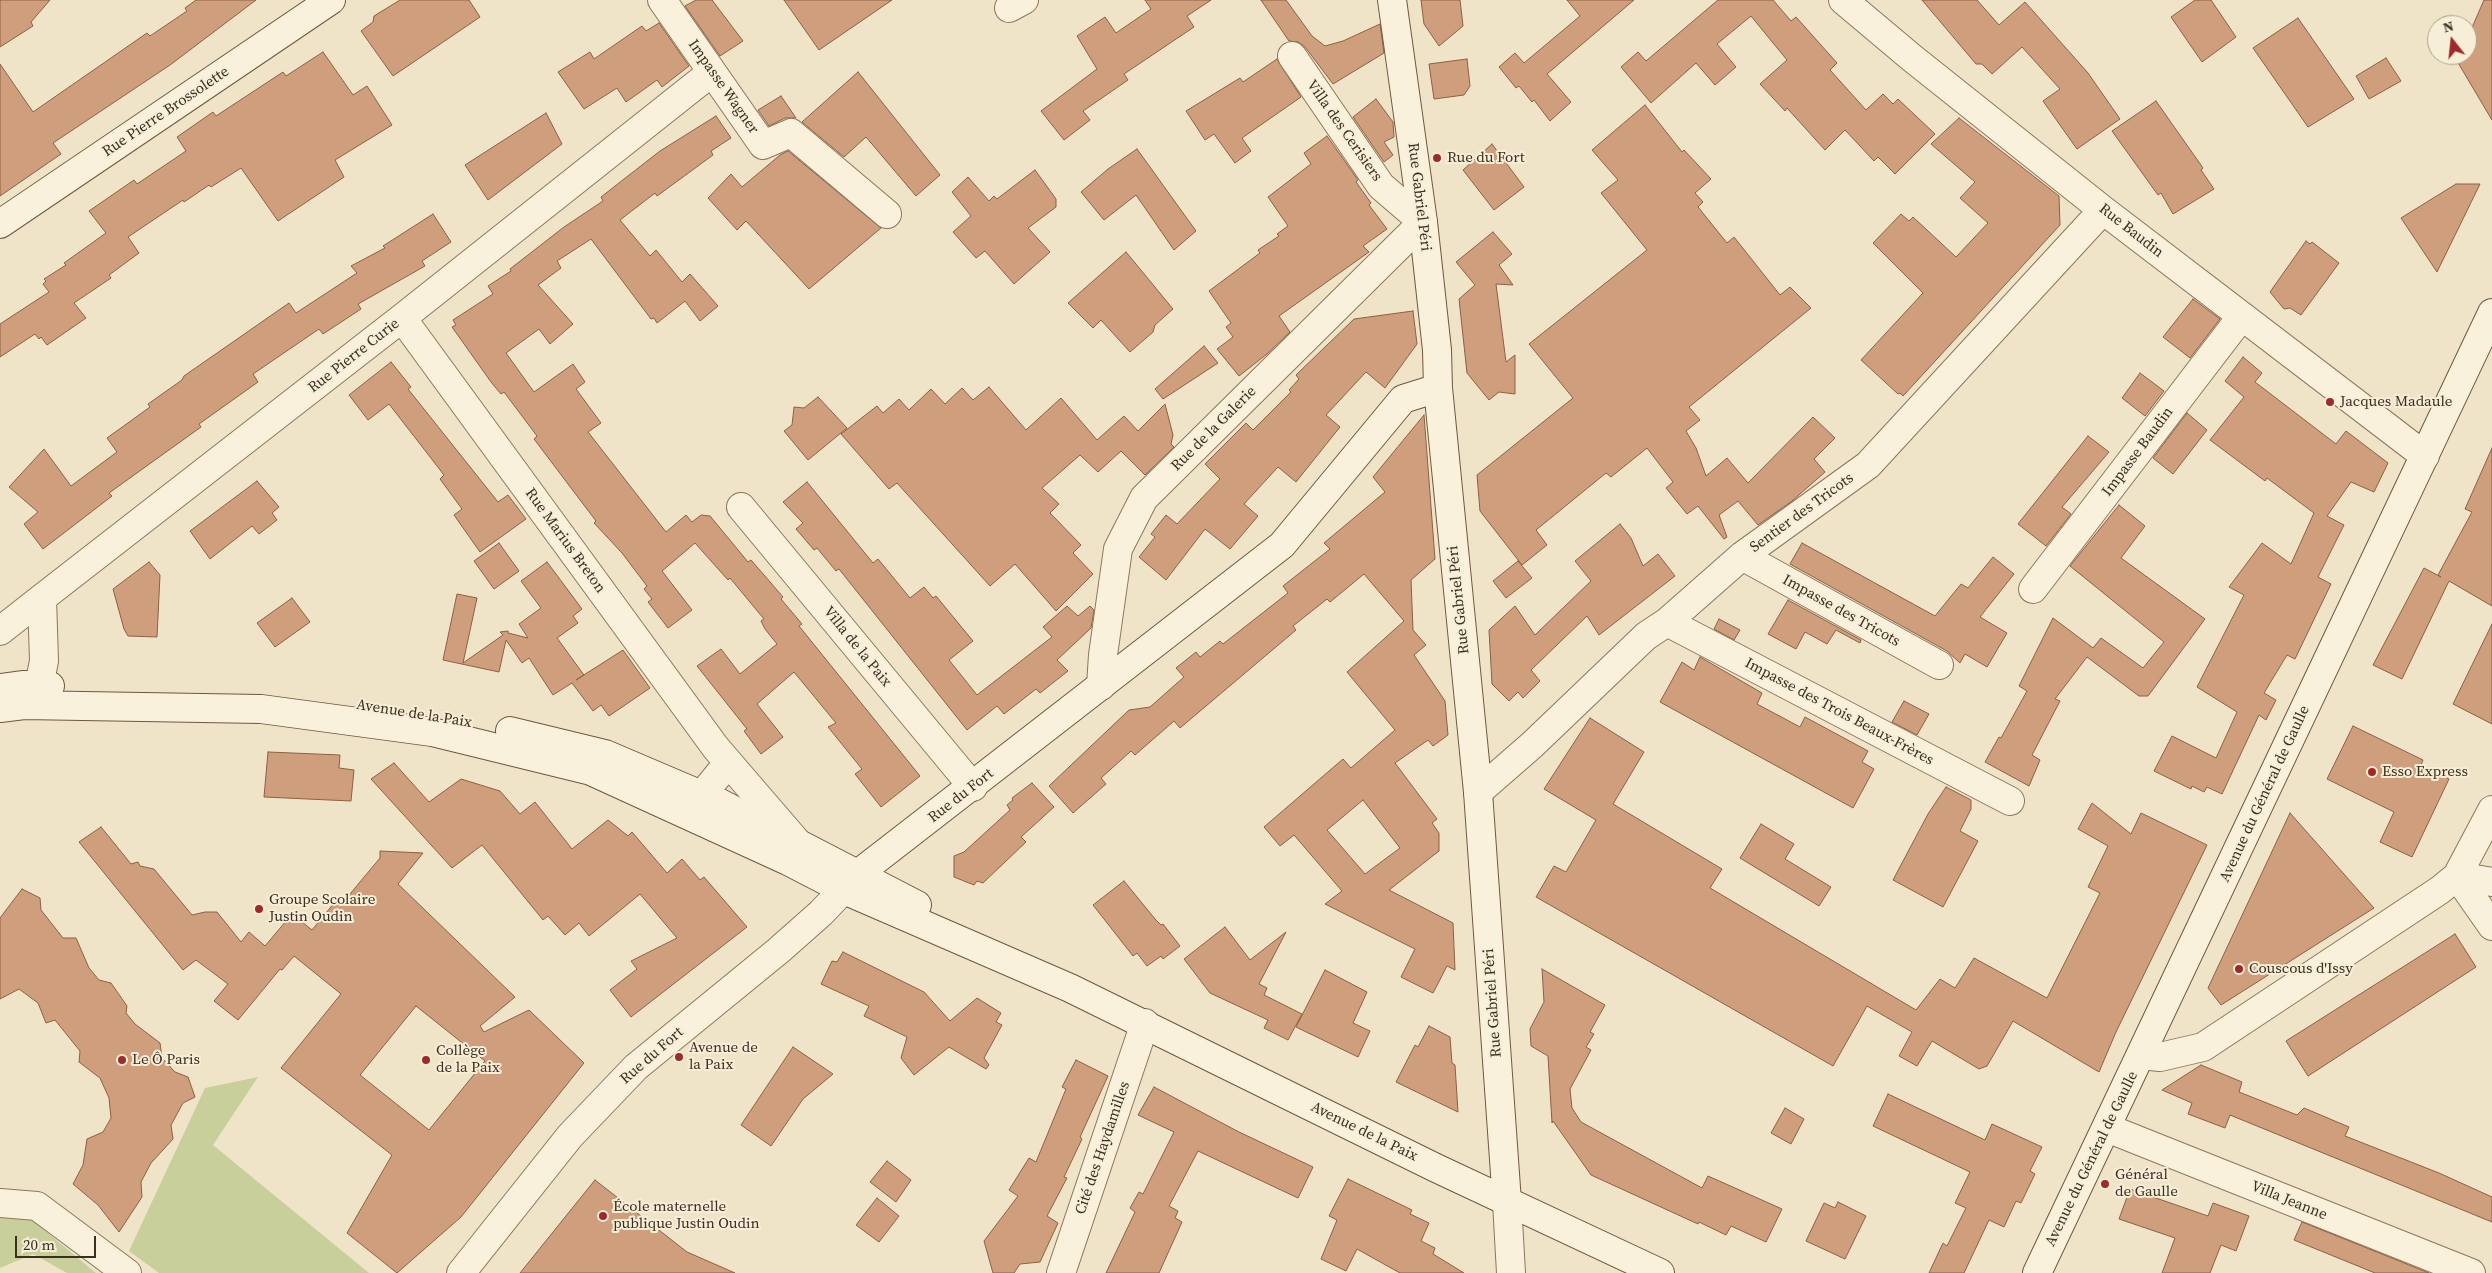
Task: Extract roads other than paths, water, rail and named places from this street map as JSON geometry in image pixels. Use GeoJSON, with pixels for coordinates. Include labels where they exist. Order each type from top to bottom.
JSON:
{"type":"FeatureCollection","features":[{"type":"Feature","properties":{"kind":"street","name":"Rue Pierre Brossolette"},"geometry":{"type":"LineString","coordinates":[[0,224],[331,0]]}},
{"type":"Feature","properties":{"kind":"street","name":"Impasse Wagner"},"geometry":{"type":"LineString","coordinates":[[662,0],[763,145],[791,133],[886,214]]}},
{"type":"Feature","properties":{"kind":"street","name":"Rue Gabriel Péri"},"geometry":{"type":"LineString","coordinates":[[1392,0],[1437,350],[1438,388],[1478,792],[1511,1273]]}},
{"type":"Feature","properties":{"kind":"street","name":"Rue Baudin"},"geometry":{"type":"LineString","coordinates":[[1843,0],[1912,58],[2103,210],[2425,456]]}},
{"type":"Feature","properties":{"kind":"street","name":"Villa des Cerisiers"},"geometry":{"type":"LineString","coordinates":[[1292,56],[1381,186],[1422,222]]}},
{"type":"Feature","properties":{"kind":"street","name":"Rue Pierre Curie"},"geometry":{"type":"LineString","coordinates":[[0,631],[402,318],[712,72]]}},
{"type":"Feature","properties":{"kind":"street","name":"Sentier des Tricots"},"geometry":{"type":"LineString","coordinates":[[1478,792],[1532,745],[1626,652],[1667,622],[1742,556],[1868,465],[2103,210]]}},
{"type":"Feature","properties":{"kind":"street","name":"Rue de la Galerie"},"geometry":{"type":"LineString","coordinates":[[1102,686],[1103,655],[1118,549],[1144,498],[1422,222]]}},
{"type":"Feature","properties":{"kind":"street","name":"Avenue du Général de Gaulle"},"geometry":{"type":"LineString","coordinates":[[2037,1273],[2142,1055],[2492,313]]}},
{"type":"Feature","properties":{"kind":"street","name":"Impasse Baudin"},"geometry":{"type":"LineString","coordinates":[[2033,589],[2242,316]]}},
{"type":"Feature","properties":{"kind":"street","name":"Rue Marius Breton"},"geometry":{"type":"LineString","coordinates":[[402,318],[728,763],[796,840]]}},
{"type":"Feature","properties":{"kind":"street","name":"Rue du Fort"},"geometry":{"type":"LineString","coordinates":[[460,1273],[570,1136],[636,1067],[778,951],[852,882],[1282,545],[1402,399],[1438,388]]}},
{"type":"Feature","properties":{"kind":"street","name":"Villa de la Paix"},"geometry":{"type":"LineString","coordinates":[[741,507],[973,787]]}},
{"type":"Feature","properties":{"kind":"street","name":"Impasse des Tricots"},"geometry":{"type":"LineString","coordinates":[[1742,556],[1939,665]]}},
{"type":"Feature","properties":{"kind":"street"},"geometry":{"type":"LineString","coordinates":[[21,700],[44,661],[42,598]]}},
{"type":"Feature","properties":{"kind":"street","name":"Impasse des Trois Beaux-Frères"},"geometry":{"type":"LineString","coordinates":[[1667,622],[2010,801]]}},
{"type":"Feature","properties":{"kind":"street","name":"Avenue de la Paix"},"geometry":{"type":"LineString","coordinates":[[0,688],[21,700],[261,709],[432,732],[591,771],[788,861],[852,882],[1145,1023],[1507,1202],[1660,1273]]}},
{"type":"Feature","properties":{"kind":"street","name":"Avenue de la Paix"},"geometry":{"type":"LineString","coordinates":[[21,700],[260,692],[442,715],[604,754],[702,795],[796,840],[852,882]]}},
{"type":"Feature","properties":{"kind":"street"},"geometry":{"type":"LineString","coordinates":[[702,795],[728,763]]}},
{"type":"Feature","properties":{"kind":"street"},"geometry":{"type":"LineString","coordinates":[[2142,1055],[2160,1057],[2203,1047],[2440,890],[2457,876],[2492,810]]}},
{"type":"Feature","properties":{"kind":"street"},"geometry":{"type":"LineString","coordinates":[[2457,876],[2492,882]]}},
{"type":"Feature","properties":{"kind":"street"},"geometry":{"type":"LineString","coordinates":[[2457,876],[2492,926]]}},
{"type":"Feature","properties":{"kind":"street","name":"Cité des Haydamilles"},"geometry":{"type":"LineString","coordinates":[[1061,1273],[1145,1023]]}},
{"type":"Feature","properties":{"kind":"street","name":"Villa Jeanne"},"geometry":{"type":"LineString","coordinates":[[2107,1128],[2471,1273]]}},
{"type":"Feature","properties":{"kind":"street"},"geometry":{"type":"LineString","coordinates":[[0,1203],[37,1206],[127,1273]]}},
{"type":"Feature","properties":{"kind":"street","name":"Rue du Fort"},"geometry":{"type":"LineString","coordinates":[[484,1273],[495,1244],[498,1226]]}},
{"type":"Feature","properties":{"kind":"place","name":"Rue du Fort"},"geometry":{"type":"Point","coordinates":[1437,158]}},
{"type":"Feature","properties":{"kind":"place","name":"Jacques Madaule"},"geometry":{"type":"Point","coordinates":[2330,402]}},
{"type":"Feature","properties":{"kind":"place","name":"Esso Express"},"geometry":{"type":"Point","coordinates":[2372,772]}},
{"type":"Feature","properties":{"kind":"place","name":"Groupe Scolaire Justin Oudin"},"geometry":{"type":"Point","coordinates":[259,909]}},
{"type":"Feature","properties":{"kind":"place","name":"Couscous d'Issy"},"geometry":{"type":"Point","coordinates":[2239,969]}},
{"type":"Feature","properties":{"kind":"place","name":"Avenue de la Paix"},"geometry":{"type":"Point","coordinates":[679,1057]}},
{"type":"Feature","properties":{"kind":"place","name":"Le Ô Paris"},"geometry":{"type":"Point","coordinates":[122,1060]}},
{"type":"Feature","properties":{"kind":"place","name":"Collège de la Paix"},"geometry":{"type":"Point","coordinates":[426,1060]}},
{"type":"Feature","properties":{"kind":"place","name":"Général de Gaulle"},"geometry":{"type":"Point","coordinates":[2105,1184]}},
{"type":"Feature","properties":{"kind":"place","name":"École maternelle publique Justin Oudin"},"geometry":{"type":"Point","coordinates":[603,1216]}}]}
